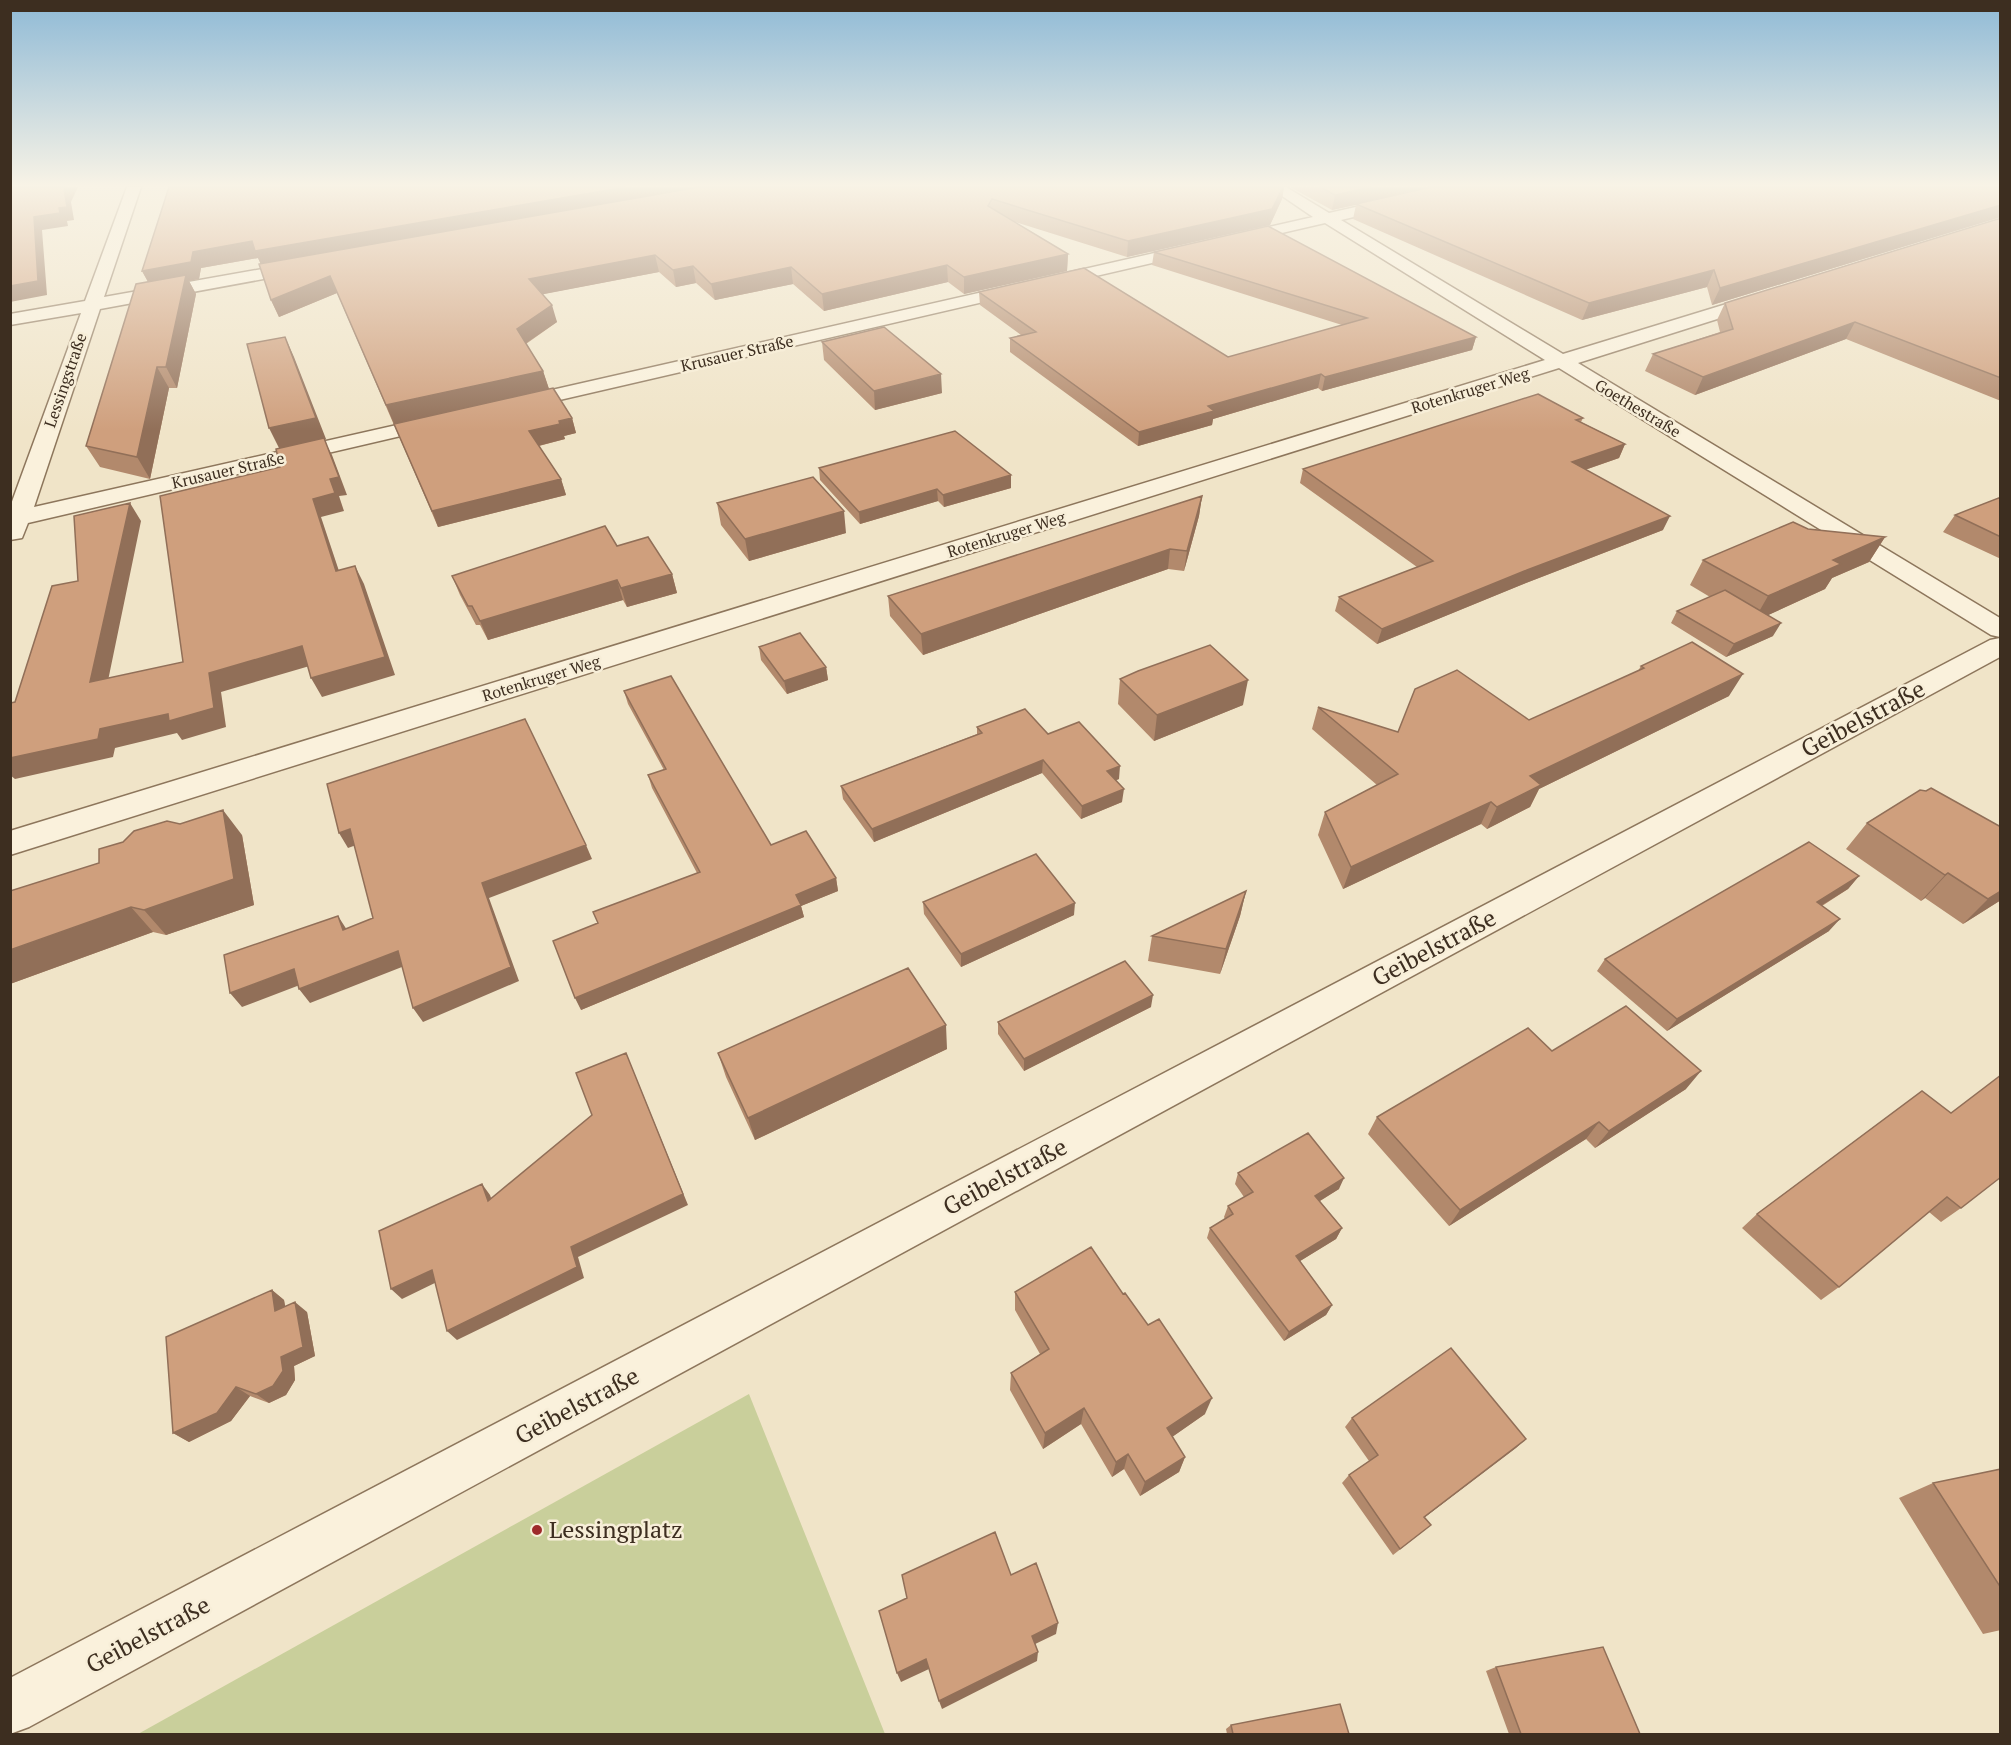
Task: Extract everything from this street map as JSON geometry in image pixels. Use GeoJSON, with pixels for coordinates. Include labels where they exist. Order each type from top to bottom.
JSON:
{"type":"FeatureCollection","features":[{"type":"Feature","properties":{"kind":"street","name":"Lessingstraße"},"geometry":{"type":"LineString","coordinates":[[10,541],[15,519],[104,268]]}},
{"type":"Feature","properties":{"kind":"street"},"geometry":{"type":"LineString","coordinates":[[10,320],[293,268]]}},
{"type":"Feature","properties":{"kind":"street","name":"Krusauer Straße"},"geometry":{"type":"LineString","coordinates":[[494,409],[1106,268]]}},
{"type":"Feature","properties":{"kind":"street","name":"Goethestraße"},"geometry":{"type":"LineString","coordinates":[[1409,268],[2001,629]]}},
{"type":"Feature","properties":{"kind":"street","name":"Rotenkruger Weg"},"geometry":{"type":"LineString","coordinates":[[10,843],[1786,291]]}},
{"type":"Feature","properties":{"kind":"street","name":"Krusauer Straße"},"geometry":{"type":"LineString","coordinates":[[15,519],[459,417]]}},
{"type":"Feature","properties":{"kind":"street","name":"Geibelstraße"},"geometry":{"type":"LineString","coordinates":[[10,1708],[2001,646]]}},
{"type":"Feature","properties":{"kind":"green space"},"geometry":{"type":"Polygon","coordinates":[[[749,1394],[885,1734],[138,1734],[749,1394]]]}},
{"type":"Feature","properties":{"kind":"building"},"geometry":{"type":"Polygon","coordinates":[[[10,268],[37,268],[38,281],[10,286],[10,268]]]}},
{"type":"Feature","properties":{"kind":"building"},"geometry":{"type":"Polygon","coordinates":[[[260,268],[584,268],[529,279],[552,305],[517,329],[543,371],[386,405],[330,276],[271,300],[260,268]]]}},
{"type":"Feature","properties":{"kind":"building"},"geometry":{"type":"Polygon","coordinates":[[[695,268],[784,268],[711,284],[695,268]]]}},
{"type":"Feature","properties":{"kind":"building"},"geometry":{"type":"Polygon","coordinates":[[[793,268],[932,268],[822,294],[793,268]]]}},
{"type":"Feature","properties":{"kind":"building"},"geometry":{"type":"Polygon","coordinates":[[[952,268],[1003,268],[964,277],[952,268]]]}},
{"type":"Feature","properties":{"kind":"building"},"geometry":{"type":"Polygon","coordinates":[[[1085,268],[1228,357],[1367,318],[1207,268],[1348,268],[1476,337],[1325,377],[1321,374],[1208,406],[1214,411],[1139,432],[1010,338],[1036,332],[979,292],[1085,268]]]}},
{"type":"Feature","properties":{"kind":"building"},"geometry":{"type":"Polygon","coordinates":[[[1508,268],[1786,268],[1720,288],[1714,270],[1589,303],[1508,268]]]}},
{"type":"Feature","properties":{"kind":"building"},"geometry":{"type":"Polygon","coordinates":[[[1837,268],[2001,268],[2001,378],[1855,322],[1703,377],[1653,354],[1733,329],[1725,303],[1837,268]]]}},
{"type":"Feature","properties":{"kind":"building"},"geometry":{"type":"Polygon","coordinates":[[[186,275],[166,367],[157,367],[137,457],[86,446],[136,284],[186,275]]]}},
{"type":"Feature","properties":{"kind":"building"},"geometry":{"type":"Polygon","coordinates":[[[884,327],[941,374],[874,391],[822,342],[884,327]]]}},
{"type":"Feature","properties":{"kind":"building"},"geometry":{"type":"Polygon","coordinates":[[[285,337],[316,418],[269,428],[247,344],[285,337]]]}},
{"type":"Feature","properties":{"kind":"building"},"geometry":{"type":"Polygon","coordinates":[[[553,388],[572,418],[559,421],[560,424],[529,431],[561,479],[432,511],[394,424],[553,388]]]}},
{"type":"Feature","properties":{"kind":"building"},"geometry":{"type":"Polygon","coordinates":[[[1538,394],[1583,418],[1576,420],[1625,444],[1572,462],[1670,516],[1527,570],[1382,629],[1339,597],[1433,561],[1303,469],[1538,394]]]}},
{"type":"Feature","properties":{"kind":"building"},"geometry":{"type":"Polygon","coordinates":[[[955,431],[1011,475],[943,495],[937,489],[859,512],[819,468],[955,431]]]}},
{"type":"Feature","properties":{"kind":"building"},"geometry":{"type":"Polygon","coordinates":[[[324,438],[339,477],[330,479],[335,493],[313,499],[336,571],[355,566],[385,657],[311,678],[302,646],[209,673],[214,708],[169,721],[168,714],[100,729],[98,739],[10,758],[10,703],[15,702],[52,586],[78,581],[74,516],[130,503],[90,682],[183,662],[160,496],[280,467],[276,449],[324,438]]]}},
{"type":"Feature","properties":{"kind":"building"},"geometry":{"type":"Polygon","coordinates":[[[813,477],[844,511],[745,539],[717,503],[813,477]]]}},
{"type":"Feature","properties":{"kind":"building"},"geometry":{"type":"Polygon","coordinates":[[[1202,496],[1187,551],[1170,549],[921,634],[888,596],[1202,496]]]}},
{"type":"Feature","properties":{"kind":"building"},"geometry":{"type":"Polygon","coordinates":[[[2001,497],[2001,537],[1955,515],[2001,497]]]}},
{"type":"Feature","properties":{"kind":"building"},"geometry":{"type":"Polygon","coordinates":[[[1793,522],[1808,529],[1885,537],[1833,560],[1841,564],[1768,596],[1703,560],[1793,522]]]}},
{"type":"Feature","properties":{"kind":"building"},"geometry":{"type":"Polygon","coordinates":[[[605,526],[617,546],[648,537],[672,574],[621,588],[617,580],[480,621],[472,606],[468,606],[452,576],[605,526]]]}},
{"type":"Feature","properties":{"kind":"building"},"geometry":{"type":"Polygon","coordinates":[[[1725,590],[1781,623],[1734,644],[1677,611],[1725,590]]]}},
{"type":"Feature","properties":{"kind":"building"},"geometry":{"type":"Polygon","coordinates":[[[800,633],[826,667],[784,681],[759,647],[800,633]]]}},
{"type":"Feature","properties":{"kind":"building"},"geometry":{"type":"Polygon","coordinates":[[[1692,642],[1743,674],[1530,776],[1541,785],[1497,807],[1491,802],[1351,867],[1325,812],[1398,774],[1318,707],[1398,732],[1415,689],[1457,670],[1529,720],[1644,668],[1641,666],[1692,642]]]}},
{"type":"Feature","properties":{"kind":"building"},"geometry":{"type":"Polygon","coordinates":[[[1210,645],[1248,680],[1157,715],[1120,679],[1138,671],[1210,645]]]}},
{"type":"Feature","properties":{"kind":"building"},"geometry":{"type":"Polygon","coordinates":[[[671,676],[771,845],[806,831],[836,878],[796,895],[801,905],[575,998],[553,941],[598,923],[593,912],[700,872],[648,775],[666,769],[624,691],[671,676]]]}},
{"type":"Feature","properties":{"kind":"building"},"geometry":{"type":"Polygon","coordinates":[[[1025,709],[1048,734],[1079,722],[1120,766],[1107,771],[1124,789],[1082,806],[1043,760],[872,829],[841,786],[982,733],[977,727],[1025,709]]]}},
{"type":"Feature","properties":{"kind":"building"},"geometry":{"type":"Polygon","coordinates":[[[525,719],[586,845],[482,883],[511,967],[413,1008],[398,951],[299,989],[294,969],[230,993],[224,955],[338,916],[343,930],[373,918],[350,829],[339,833],[327,784],[525,719]]]}},
{"type":"Feature","properties":{"kind":"building"},"geometry":{"type":"Polygon","coordinates":[[[1931,788],[2001,827],[2001,891],[1988,899],[1948,873],[1945,875],[1867,823],[1920,790],[1926,791],[1931,788]]]}},
{"type":"Feature","properties":{"kind":"building"},"geometry":{"type":"Polygon","coordinates":[[[223,810],[234,879],[144,910],[131,907],[10,950],[10,891],[99,863],[99,849],[123,842],[134,831],[167,821],[180,824],[223,810]]]}},
{"type":"Feature","properties":{"kind":"building"},"geometry":{"type":"Polygon","coordinates":[[[1809,842],[1859,876],[1817,902],[1840,919],[1677,1019],[1605,959],[1809,842]]]}},
{"type":"Feature","properties":{"kind":"building"},"geometry":{"type":"Polygon","coordinates":[[[1036,854],[1075,903],[961,954],[923,902],[1036,854]]]}},
{"type":"Feature","properties":{"kind":"building"},"geometry":{"type":"Polygon","coordinates":[[[1246,891],[1226,949],[1152,936],[1246,891]]]}},
{"type":"Feature","properties":{"kind":"building"},"geometry":{"type":"Polygon","coordinates":[[[1125,961],[1153,995],[1024,1059],[998,1022],[1125,961]]]}},
{"type":"Feature","properties":{"kind":"building"},"geometry":{"type":"Polygon","coordinates":[[[908,968],[946,1025],[748,1118],[718,1053],[908,968]]]}},
{"type":"Feature","properties":{"kind":"building"},"geometry":{"type":"Polygon","coordinates":[[[1626,1006],[1701,1071],[1609,1131],[1599,1122],[1460,1210],[1377,1117],[1528,1028],[1552,1051],[1626,1006]]]}},
{"type":"Feature","properties":{"kind":"building"},"geometry":{"type":"Polygon","coordinates":[[[626,1053],[683,1194],[571,1247],[577,1267],[447,1331],[432,1270],[391,1289],[379,1231],[482,1184],[488,1201],[592,1115],[576,1073],[626,1053]]]}},
{"type":"Feature","properties":{"kind":"building"},"geometry":{"type":"Polygon","coordinates":[[[2001,1075],[2001,1177],[1961,1208],[1947,1197],[1839,1287],[1757,1214],[1922,1091],[1951,1113],[2001,1075]]]}},
{"type":"Feature","properties":{"kind":"building"},"geometry":{"type":"Polygon","coordinates":[[[1308,1133],[1344,1178],[1315,1196],[1342,1228],[1296,1256],[1332,1305],[1289,1332],[1210,1228],[1233,1214],[1228,1206],[1253,1192],[1238,1173],[1308,1133]]]}},
{"type":"Feature","properties":{"kind":"building"},"geometry":{"type":"Polygon","coordinates":[[[1091,1247],[1123,1294],[1125,1293],[1148,1325],[1159,1319],[1212,1398],[1167,1428],[1185,1457],[1145,1482],[1128,1454],[1116,1462],[1084,1408],[1045,1433],[1011,1373],[1049,1349],[1015,1292],[1091,1247]]]}},
{"type":"Feature","properties":{"kind":"building"},"geometry":{"type":"Polygon","coordinates":[[[272,1290],[275,1311],[295,1302],[303,1347],[281,1357],[283,1371],[273,1386],[256,1394],[236,1387],[217,1413],[173,1433],[166,1337],[272,1290]]]}},
{"type":"Feature","properties":{"kind":"building"},"geometry":{"type":"Polygon","coordinates":[[[1451,1348],[1526,1439],[1424,1517],[1431,1525],[1400,1549],[1349,1475],[1378,1455],[1352,1418],[1451,1348]]]}},
{"type":"Feature","properties":{"kind":"building"},"geometry":{"type":"Polygon","coordinates":[[[2001,1469],[2001,1588],[1933,1483],[2001,1469]]]}},
{"type":"Feature","properties":{"kind":"building"},"geometry":{"type":"Polygon","coordinates":[[[995,1532],[1011,1575],[1036,1563],[1058,1623],[1032,1636],[1038,1652],[939,1701],[926,1659],[897,1673],[879,1611],[907,1598],[902,1575],[995,1532]]]}},
{"type":"Feature","properties":{"kind":"building"},"geometry":{"type":"Polygon","coordinates":[[[1603,1647],[1640,1734],[1521,1734],[1496,1667],[1603,1647]]]}},
{"type":"Feature","properties":{"kind":"building"},"geometry":{"type":"Polygon","coordinates":[[[1340,1704],[1349,1734],[1233,1734],[1231,1725],[1340,1704]]]}},
{"type":"Feature","properties":{"kind":"place","name":"Lessingplatz"},"geometry":{"type":"Point","coordinates":[537,1530]}}]}
